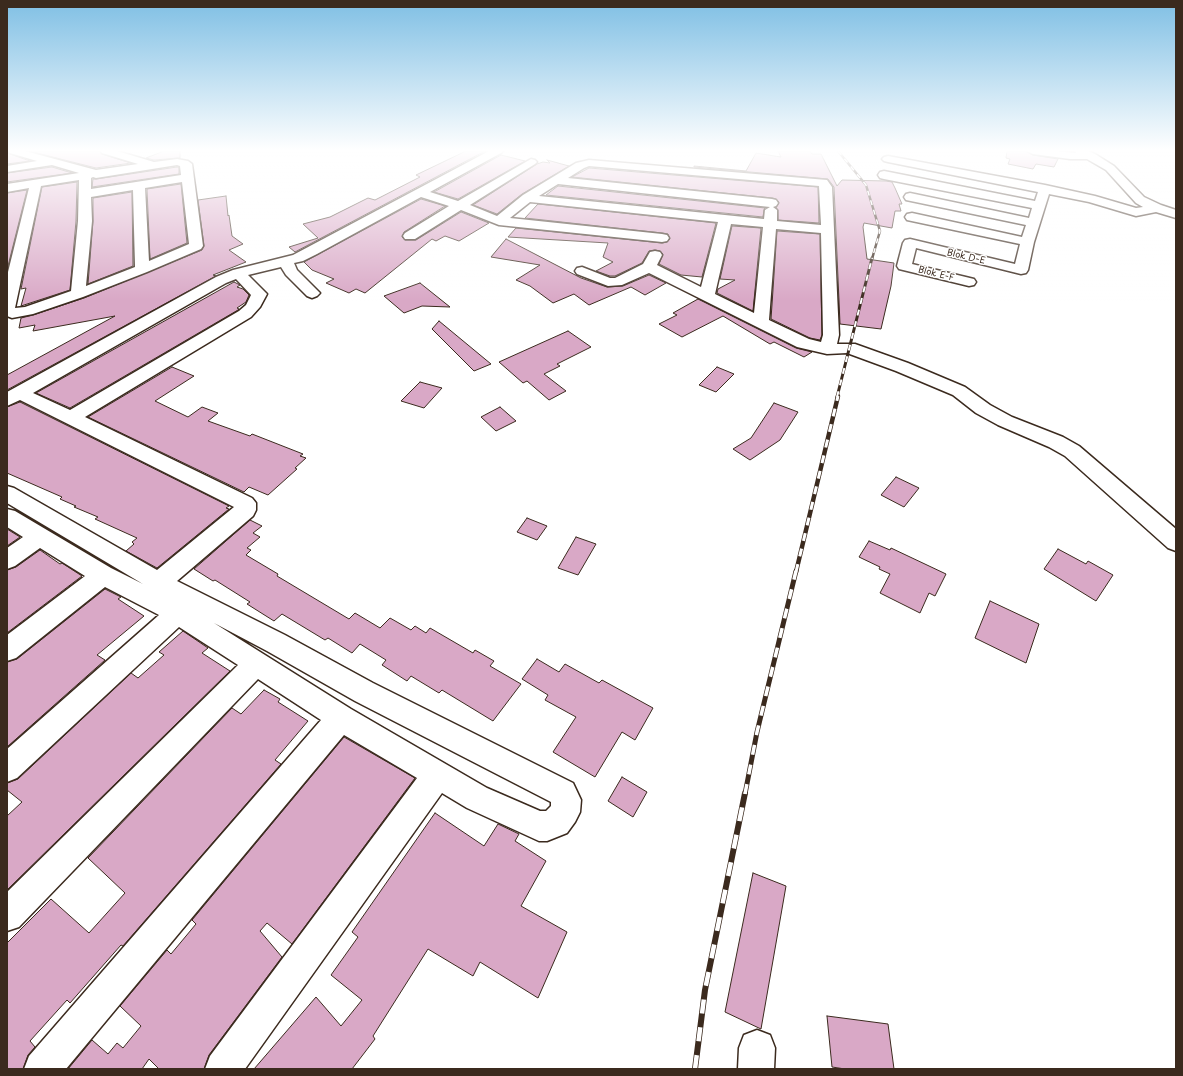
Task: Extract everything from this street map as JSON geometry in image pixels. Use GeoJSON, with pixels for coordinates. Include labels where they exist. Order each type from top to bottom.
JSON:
{"type":"FeatureCollection","features":[{"type":"Feature","properties":{"kind":"street"},"geometry":{"type":"LineString","coordinates":[[7,307],[32,201]]}},
{"type":"Feature","properties":{"kind":"street"},"geometry":{"type":"LineString","coordinates":[[78,294],[85,222],[85,201]]}},
{"type":"Feature","properties":{"kind":"street"},"geometry":{"type":"LineString","coordinates":[[140,201],[142,269]]}},
{"type":"Feature","properties":{"kind":"street"},"geometry":{"type":"LineString","coordinates":[[7,310],[12,313],[27,311],[78,294],[142,269],[202,243],[193,201]]}},
{"type":"Feature","properties":{"kind":"street"},"geometry":{"type":"LineString","coordinates":[[13,396],[221,280],[238,273],[286,262],[312,251],[405,201]]}},
{"type":"Feature","properties":{"kind":"street"},"geometry":{"type":"LineString","coordinates":[[446,201],[499,221],[662,238]]}},
{"type":"Feature","properties":{"kind":"street"},"geometry":{"type":"LineString","coordinates":[[410,236],[469,201]]}},
{"type":"Feature","properties":{"kind":"street"},"geometry":{"type":"LineString","coordinates":[[499,221],[523,201]]}},
{"type":"Feature","properties":{"kind":"street"},"geometry":{"type":"LineString","coordinates":[[556,201],[827,230]]}},
{"type":"Feature","properties":{"kind":"street"},"geometry":{"type":"LineString","coordinates":[[755,201],[772,203],[761,322]]}},
{"type":"Feature","properties":{"kind":"street"},"geometry":{"type":"LineString","coordinates":[[826,201],[831,335],[827,349]]}},
{"type":"Feature","properties":{"kind":"street"},"geometry":{"type":"LineString","coordinates":[[930,201],[1033,223]]}},
{"type":"Feature","properties":{"kind":"street"},"geometry":{"type":"LineString","coordinates":[[1019,201],[1038,205]]}},
{"type":"Feature","properties":{"kind":"street"},"geometry":{"type":"LineString","coordinates":[[912,217],[1027,242],[1040,201]]}},
{"type":"Feature","properties":{"kind":"street"},"geometry":{"type":"LineString","coordinates":[[1099,201],[1136,212],[1156,208]]}},
{"type":"Feature","properties":{"kind":"street"},"geometry":{"type":"LineString","coordinates":[[1142,201],[1156,208],[1176,214]]}},
{"type":"Feature","properties":{"kind":"street"},"geometry":{"type":"LineString","coordinates":[[582,272],[612,282],[622,280],[649,267],[662,238],[670,214]]}},
{"type":"Feature","properties":{"kind":"street"},"geometry":{"type":"LineString","coordinates":[[707,295],[725,219]]}},
{"type":"Feature","properties":{"kind":"street","name":"Blok D-E"},"geometry":{"type":"LineString","coordinates":[[910,243],[1021,270],[1027,242]]}},
{"type":"Feature","properties":{"kind":"street","name":"Blok E-F"},"geometry":{"type":"LineString","coordinates":[[910,243],[904,266],[969,282]]}},
{"type":"Feature","properties":{"kind":"street"},"geometry":{"type":"LineString","coordinates":[[286,262],[291,272],[312,293]]}},
{"type":"Feature","properties":{"kind":"street"},"geometry":{"type":"LineString","coordinates":[[649,267],[803,343],[827,349],[849,348],[902,367],[959,391],[984,409],[1005,421],[1056,442],[1072,451],[1176,542]]}},
{"type":"Feature","properties":{"kind":"street"},"geometry":{"type":"LineString","coordinates":[[70,418],[244,314],[252,307],[259,294],[238,273]]}},
{"type":"Feature","properties":{"kind":"street"},"geometry":{"type":"LineString","coordinates":[[13,396],[70,418],[246,503],[244,510],[159,582]]}},
{"type":"Feature","properties":{"kind":"street"},"geometry":{"type":"LineString","coordinates":[[7,493],[121,561],[195,602],[276,643],[364,692],[563,793],[566,800],[565,812],[556,822],[547,826],[539,826],[477,798],[341,718],[178,613],[103,574],[7,517]]}},
{"type":"Feature","properties":{"kind":"street"},"geometry":{"type":"LineString","coordinates":[[7,560],[39,536]]}},
{"type":"Feature","properties":{"kind":"street"},"geometry":{"type":"LineString","coordinates":[[7,650],[103,574]]}},
{"type":"Feature","properties":{"kind":"street"},"geometry":{"type":"LineString","coordinates":[[7,768],[178,613]]}},
{"type":"Feature","properties":{"kind":"street"},"geometry":{"type":"LineString","coordinates":[[7,915],[256,663]]}},
{"type":"Feature","properties":{"kind":"street"},"geometry":{"type":"LineString","coordinates":[[42,1069],[341,718]]}},
{"type":"Feature","properties":{"kind":"street"},"geometry":{"type":"LineString","coordinates":[[223,1069],[438,774]]}},
{"type":"Feature","properties":{"kind":"building"},"geometry":{"type":"Polygon","coordinates":[[[7,201],[24,201],[7,270],[7,201]]]}},
{"type":"Feature","properties":{"kind":"building"},"geometry":{"type":"Polygon","coordinates":[[[39,201],[77,201],[70,290],[21,306],[26,288],[21,289],[39,201]]]}},
{"type":"Feature","properties":{"kind":"building"},"geometry":{"type":"Polygon","coordinates":[[[93,201],[132,201],[133,266],[88,284],[93,201]]]}},
{"type":"Feature","properties":{"kind":"building"},"geometry":{"type":"Polygon","coordinates":[[[148,201],[183,201],[187,243],[150,259],[148,201]]]}},
{"type":"Feature","properties":{"kind":"building"},"geometry":{"type":"Polygon","coordinates":[[[198,201],[227,201],[232,236],[243,244],[229,250],[246,262],[213,275],[216,276],[7,390],[7,375],[115,316],[33,331],[35,325],[19,328],[21,318],[84,298],[202,250],[204,246],[198,201]]]}},
{"type":"Feature","properties":{"kind":"building"},"geometry":{"type":"Polygon","coordinates":[[[362,201],[391,201],[295,252],[289,247],[318,238],[303,224],[330,217],[362,201]]]}},
{"type":"Feature","properties":{"kind":"building"},"geometry":{"type":"Polygon","coordinates":[[[417,201],[429,201],[445,206],[404,232],[402,237],[405,240],[416,240],[461,212],[489,223],[459,241],[445,236],[436,241],[432,239],[365,293],[356,289],[349,293],[326,283],[334,279],[312,270],[304,262],[417,201]]]}},
{"type":"Feature","properties":{"kind":"building"},"geometry":{"type":"Polygon","coordinates":[[[479,201],[513,201],[497,214],[473,205],[479,201]]]}},
{"type":"Feature","properties":{"kind":"building"},"geometry":{"type":"Polygon","coordinates":[[[607,201],[701,201],[765,208],[763,217],[607,201]]]}},
{"type":"Feature","properties":{"kind":"building"},"geometry":{"type":"Polygon","coordinates":[[[818,201],[819,223],[778,220],[778,210],[776,208],[779,202],[818,201]]]}},
{"type":"Feature","properties":{"kind":"building"},"geometry":{"type":"Polygon","coordinates":[[[835,201],[901,201],[902,204],[899,204],[901,211],[895,211],[892,228],[864,223],[863,227],[867,259],[894,263],[891,286],[881,329],[840,324],[835,201]]]}},
{"type":"Feature","properties":{"kind":"building"},"geometry":{"type":"Polygon","coordinates":[[[538,204],[716,223],[702,277],[681,275],[659,264],[663,254],[660,251],[655,250],[649,251],[642,263],[615,276],[610,276],[596,271],[613,262],[603,257],[608,243],[508,237],[516,228],[662,243],[667,242],[670,239],[668,234],[662,233],[525,218],[538,204]]]}},
{"type":"Feature","properties":{"kind":"building"},"geometry":{"type":"Polygon","coordinates":[[[732,226],[761,228],[753,311],[717,293],[718,289],[735,280],[720,279],[732,226]]]}},
{"type":"Feature","properties":{"kind":"building"},"geometry":{"type":"Polygon","coordinates":[[[777,231],[820,234],[822,335],[820,340],[810,338],[771,319],[777,231]]]}},
{"type":"Feature","properties":{"kind":"building"},"geometry":{"type":"Polygon","coordinates":[[[506,239],[581,278],[607,287],[623,286],[649,275],[666,283],[645,295],[631,287],[589,305],[574,294],[553,303],[530,286],[516,280],[540,265],[491,257],[506,239]]]}},
{"type":"Feature","properties":{"kind":"building"},"geometry":{"type":"Polygon","coordinates":[[[234,282],[240,285],[237,287],[243,289],[249,295],[246,302],[237,308],[239,309],[238,310],[70,408],[36,393],[234,282]]]}},
{"type":"Feature","properties":{"kind":"building"},"geometry":{"type":"Polygon","coordinates":[[[420,283],[450,307],[422,306],[404,313],[384,296],[420,283]]]}},
{"type":"Feature","properties":{"kind":"building"},"geometry":{"type":"Polygon","coordinates":[[[698,299],[796,348],[812,352],[804,357],[774,342],[770,344],[723,316],[682,337],[659,324],[677,315],[673,313],[698,299]]]}},
{"type":"Feature","properties":{"kind":"building"},"geometry":{"type":"Polygon","coordinates":[[[439,321],[491,364],[474,371],[432,329],[439,321]]]}},
{"type":"Feature","properties":{"kind":"building"},"geometry":{"type":"Polygon","coordinates":[[[568,331],[591,347],[557,364],[560,366],[544,374],[566,391],[549,400],[527,381],[523,383],[499,362],[568,331]]]}},
{"type":"Feature","properties":{"kind":"building"},"geometry":{"type":"Polygon","coordinates":[[[172,367],[194,376],[155,401],[188,417],[202,407],[218,413],[208,421],[250,436],[252,434],[303,454],[300,456],[306,458],[295,468],[297,469],[268,495],[249,487],[244,492],[88,417],[172,367]]]}},
{"type":"Feature","properties":{"kind":"building"},"geometry":{"type":"Polygon","coordinates":[[[717,367],[734,374],[716,392],[699,385],[717,367]]]}},
{"type":"Feature","properties":{"kind":"building"},"geometry":{"type":"Polygon","coordinates":[[[420,382],[442,388],[424,408],[401,401],[420,382]]]}},
{"type":"Feature","properties":{"kind":"building"},"geometry":{"type":"Polygon","coordinates":[[[20,402],[229,506],[226,508],[229,509],[157,568],[126,551],[134,544],[132,542],[137,538],[95,519],[98,517],[74,507],[76,506],[60,499],[62,497],[7,473],[7,407],[20,402]]]}},
{"type":"Feature","properties":{"kind":"building"},"geometry":{"type":"Polygon","coordinates":[[[774,403],[798,412],[780,440],[750,460],[733,449],[751,438],[774,403]]]}},
{"type":"Feature","properties":{"kind":"building"},"geometry":{"type":"Polygon","coordinates":[[[500,407],[516,421],[496,431],[481,417],[500,407]]]}},
{"type":"Feature","properties":{"kind":"building"},"geometry":{"type":"Polygon","coordinates":[[[896,477],[919,488],[904,507],[881,495],[896,477]]]}},
{"type":"Feature","properties":{"kind":"building"},"geometry":{"type":"Polygon","coordinates":[[[527,518],[547,526],[537,540],[517,532],[527,518]]]}},
{"type":"Feature","properties":{"kind":"building"},"geometry":{"type":"Polygon","coordinates":[[[250,520],[262,526],[253,533],[260,537],[247,548],[251,550],[246,555],[278,574],[277,576],[349,619],[355,613],[380,628],[390,618],[411,630],[415,626],[426,633],[430,628],[473,653],[475,650],[494,661],[490,666],[521,684],[493,721],[442,690],[439,693],[411,676],[407,681],[382,665],[386,660],[360,644],[352,653],[328,638],[325,640],[282,614],[274,621],[247,604],[250,602],[194,569],[250,520]]]}},
{"type":"Feature","properties":{"kind":"building"},"geometry":{"type":"Polygon","coordinates":[[[7,529],[20,537],[7,546],[7,529]]]}},
{"type":"Feature","properties":{"kind":"building"},"geometry":{"type":"Polygon","coordinates":[[[576,537],[596,544],[578,575],[558,568],[576,537]]]}},
{"type":"Feature","properties":{"kind":"building"},"geometry":{"type":"Polygon","coordinates":[[[869,541],[890,550],[891,548],[946,574],[935,596],[929,593],[920,613],[880,593],[890,574],[879,569],[880,567],[859,557],[869,541]]]}},
{"type":"Feature","properties":{"kind":"building"},"geometry":{"type":"Polygon","coordinates":[[[1058,549],[1086,564],[1088,561],[1113,575],[1096,601],[1044,569],[1058,549]]]}},
{"type":"Feature","properties":{"kind":"building"},"geometry":{"type":"Polygon","coordinates":[[[40,550],[60,564],[62,563],[82,576],[7,633],[7,570],[16,567],[40,550]]]}},
{"type":"Feature","properties":{"kind":"building"},"geometry":{"type":"Polygon","coordinates":[[[105,589],[121,597],[118,599],[144,616],[97,655],[105,660],[7,747],[7,662],[17,659],[105,589]]]}},
{"type":"Feature","properties":{"kind":"building"},"geometry":{"type":"Polygon","coordinates":[[[990,601],[1039,624],[1026,663],[975,638],[990,601]]]}},
{"type":"Feature","properties":{"kind":"building"},"geometry":{"type":"Polygon","coordinates":[[[183,631],[208,648],[202,653],[230,671],[7,890],[7,816],[22,802],[7,790],[7,783],[18,779],[131,673],[138,678],[164,655],[159,652],[183,631]]]}},
{"type":"Feature","properties":{"kind":"building"},"geometry":{"type":"Polygon","coordinates":[[[537,659],[559,672],[565,664],[599,683],[602,680],[653,708],[635,740],[622,732],[595,777],[553,752],[576,717],[545,700],[548,695],[522,679],[537,659]]]}},
{"type":"Feature","properties":{"kind":"building"},"geometry":{"type":"Polygon","coordinates":[[[264,690],[280,699],[278,702],[308,721],[275,760],[281,764],[123,946],[121,945],[70,1003],[67,1000],[30,1041],[35,1047],[28,1055],[23,1069],[7,1069],[7,943],[51,899],[89,933],[125,893],[88,858],[232,708],[241,714],[264,690]]]}},
{"type":"Feature","properties":{"kind":"building"},"geometry":{"type":"Polygon","coordinates":[[[344,737],[415,778],[292,944],[267,923],[260,931],[282,957],[209,1055],[204,1069],[159,1069],[149,1059],[142,1069],[68,1069],[92,1040],[108,1054],[117,1043],[123,1048],[141,1026],[120,1006],[167,950],[171,954],[196,924],[192,920],[344,737]]]}},
{"type":"Feature","properties":{"kind":"building"},"geometry":{"type":"Polygon","coordinates":[[[622,777],[647,792],[633,817],[608,801],[622,777]]]}},
{"type":"Feature","properties":{"kind":"building"},"geometry":{"type":"Polygon","coordinates":[[[435,813],[484,846],[498,824],[519,834],[515,841],[546,861],[521,906],[567,932],[538,998],[480,962],[473,976],[428,949],[373,1036],[375,1039],[352,1069],[254,1069],[316,997],[341,1026],[362,1000],[331,975],[358,937],[352,932],[435,813]]]}},
{"type":"Feature","properties":{"kind":"building"},"geometry":{"type":"Polygon","coordinates":[[[753,873],[786,886],[761,1029],[725,1012],[753,873]]]}},
{"type":"Feature","properties":{"kind":"building"},"geometry":{"type":"Polygon","coordinates":[[[827,1016],[888,1024],[894,1069],[845,1069],[832,1067],[827,1016]]]}},
{"type":"Feature","properties":{"kind":"railway"},"geometry":{"type":"LineString","coordinates":[[871,201],[880,231],[872,259]]}},
{"type":"Feature","properties":{"kind":"railway"},"geometry":{"type":"LineString","coordinates":[[837,397],[872,258]]}},
{"type":"Feature","properties":{"kind":"railway"},"geometry":{"type":"LineString","coordinates":[[796,572],[838,396]]}},
{"type":"Feature","properties":{"kind":"railway"},"geometry":{"type":"LineString","coordinates":[[745,794],[757,732],[796,571]]}},
{"type":"Feature","properties":{"kind":"railway"},"geometry":{"type":"LineString","coordinates":[[695,1069],[705,990],[745,793]]}}]}
